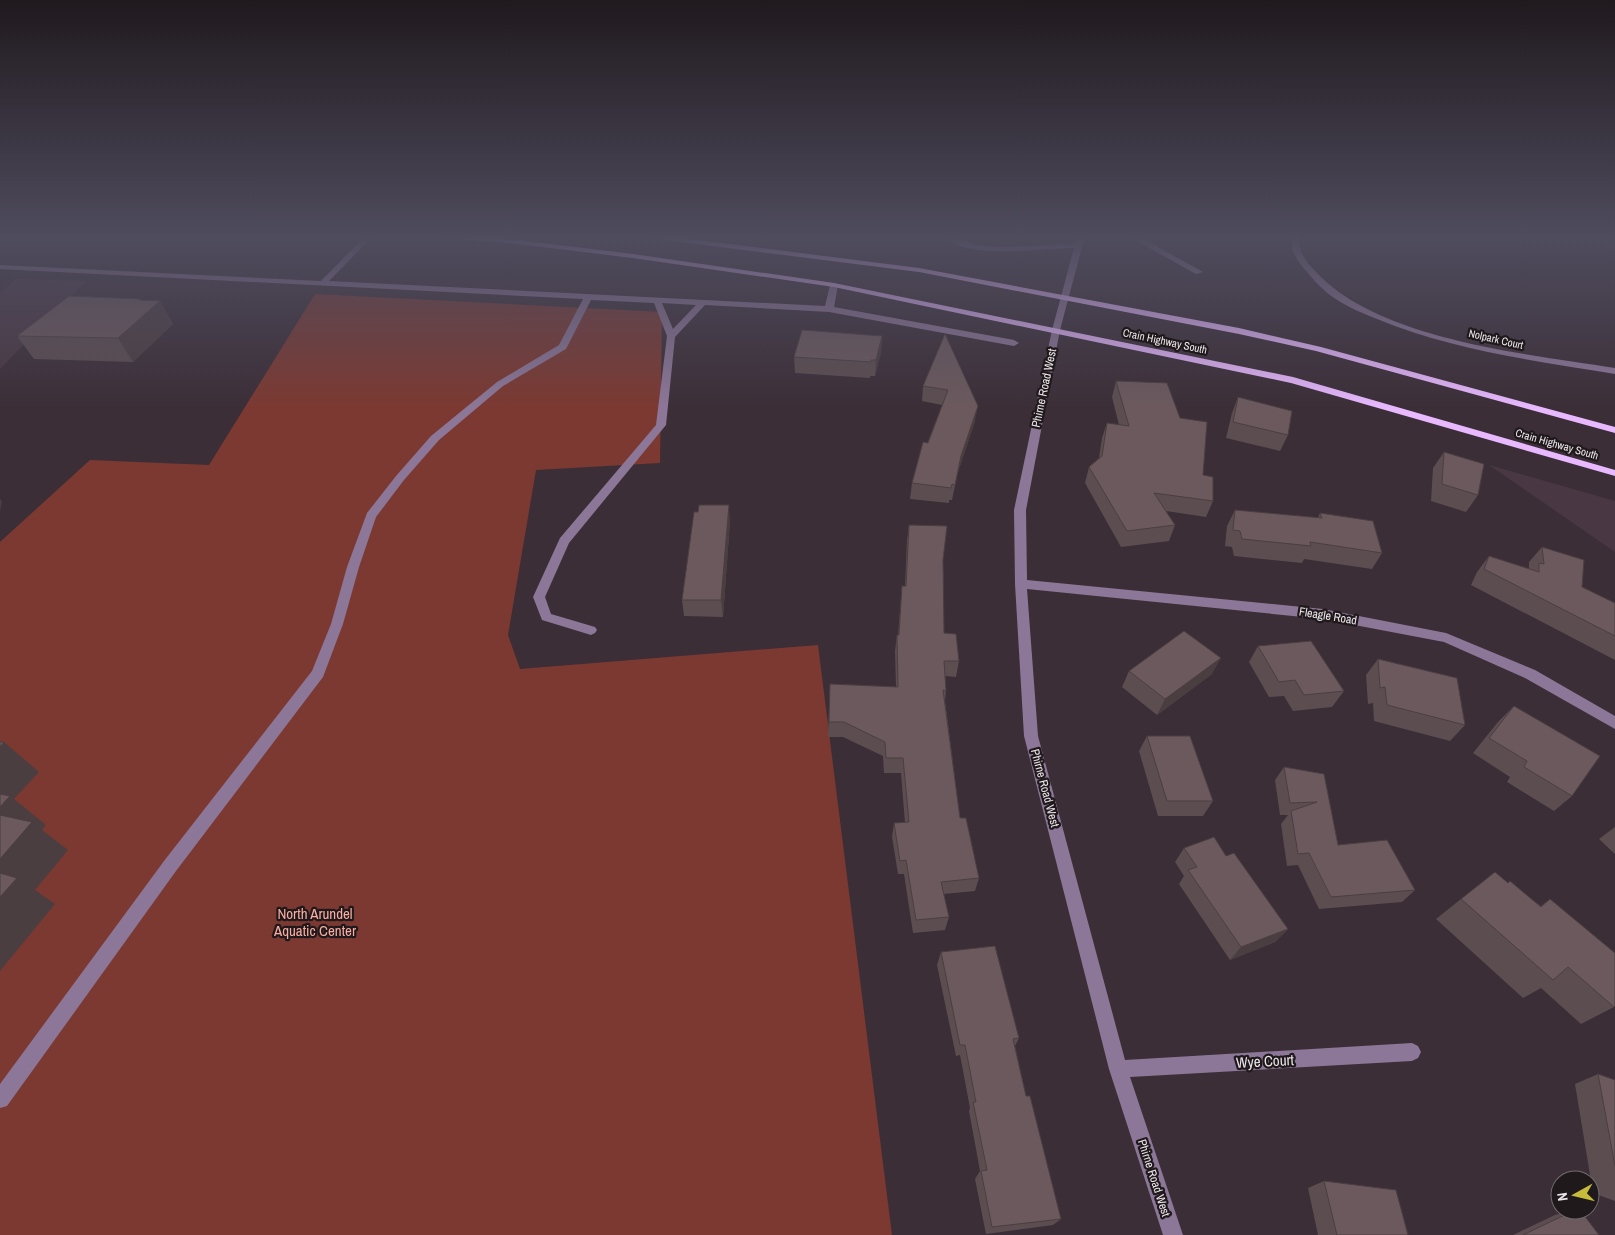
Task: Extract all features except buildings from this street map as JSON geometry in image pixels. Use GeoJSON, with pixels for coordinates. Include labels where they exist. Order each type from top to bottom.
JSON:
{"type":"FeatureCollection","features":[{"type":"Feature","properties":{"kind":"main road","name":"Crain Highway South"},"geometry":{"type":"LineString","coordinates":[[877,294],[1293,380],[1615,472]]}},
{"type":"Feature","properties":{"kind":"main road","name":"Crain Highway South"},"geometry":{"type":"LineString","coordinates":[[1042,294],[1239,330],[1318,348],[1615,430]]}},
{"type":"Feature","properties":{"kind":"street"},"geometry":{"type":"LineString","coordinates":[[541,294],[829,309],[1014,343]]}},
{"type":"Feature","properties":{"kind":"street"},"geometry":{"type":"LineString","coordinates":[[829,309],[832,294]]}},
{"type":"Feature","properties":{"kind":"street","name":"Phirne Road West"},"geometry":{"type":"LineString","coordinates":[[1066,294],[1056,330],[1020,510],[1020,584],[1031,736],[1118,1069],[1173,1235]]}},
{"type":"Feature","properties":{"kind":"street","name":"Nolpark Court"},"geometry":{"type":"LineString","coordinates":[[1335,294],[1354,306],[1436,337],[1506,354],[1615,371]]}},
{"type":"Feature","properties":{"kind":"street"},"geometry":{"type":"LineString","coordinates":[[0,1099],[170,866],[318,673],[337,624],[353,567],[371,516],[400,478],[435,438],[500,384],[563,347],[589,296]]}},
{"type":"Feature","properties":{"kind":"street"},"geometry":{"type":"LineString","coordinates":[[591,630],[546,617],[539,597],[564,541],[661,425],[671,336],[657,300]]}},
{"type":"Feature","properties":{"kind":"street"},"geometry":{"type":"LineString","coordinates":[[671,336],[702,303]]}},
{"type":"Feature","properties":{"kind":"street","name":"Fleagle Road"},"geometry":{"type":"LineString","coordinates":[[1020,584],[1323,614],[1446,638],[1530,674],[1615,723]]}},
{"type":"Feature","properties":{"kind":"street","name":"Wye Court"},"geometry":{"type":"LineString","coordinates":[[1118,1069],[1412,1052]]}},
{"type":"Feature","properties":{"kind":"shaded area"},"geometry":{"type":"Polygon","coordinates":[[[0,294],[74,294],[0,369],[0,294]]]}},
{"type":"Feature","properties":{"kind":"shaded area"},"geometry":{"type":"Polygon","coordinates":[[[1489,465],[1615,501],[1615,552],[1489,465]]]}},
{"type":"Feature","properties":{"kind":"green space","name":"North Arundel Aquatic Center"},"geometry":{"type":"Polygon","coordinates":[[[315,294],[662,312],[660,463],[536,470],[508,635],[520,669],[818,645],[892,1235],[0,1235],[0,542],[90,460],[209,465],[315,294]]]}}]}
